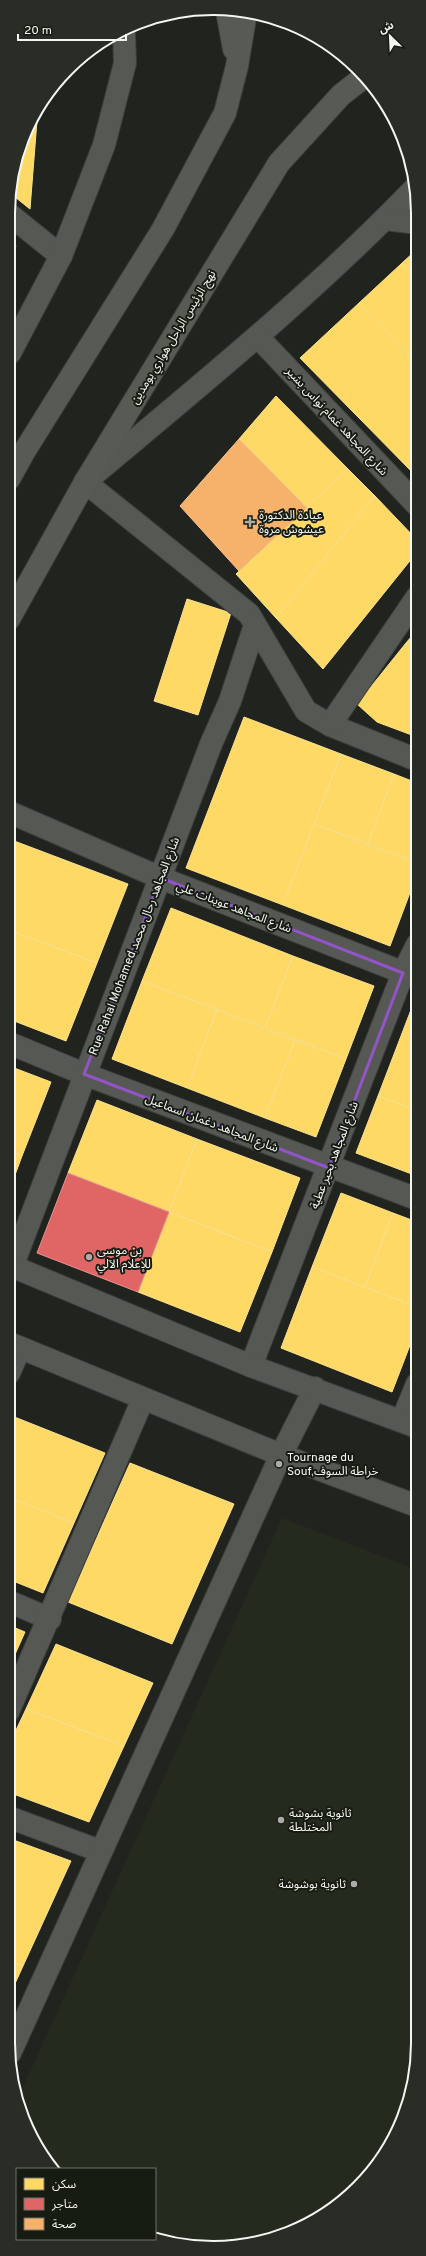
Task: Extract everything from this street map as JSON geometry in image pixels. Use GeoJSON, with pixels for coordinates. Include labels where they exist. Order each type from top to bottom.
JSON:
{"type":"FeatureCollection","features":[{"type":"Feature","properties":{"kind":"main road"},"geometry":{"type":"LineString","coordinates":[[228,15],[237,66]]}},
{"type":"Feature","properties":{"kind":"main road"},"geometry":{"type":"LineString","coordinates":[[15,469],[24,452],[163,229],[225,113],[237,66],[245,18]]}},
{"type":"Feature","properties":{"kind":"main road","name":"نهج الرئيس الراحل هواري بومدين"},"geometry":{"type":"LineString","coordinates":[[15,607],[85,482],[280,164],[341,95],[360,80]]}},
{"type":"Feature","properties":{"kind":"street"},"geometry":{"type":"LineString","coordinates":[[15,343],[61,256],[104,145],[125,63],[124,36]]}},
{"type":"Feature","properties":{"kind":"street"},"geometry":{"type":"LineString","coordinates":[[410,193],[385,219],[258,337],[85,482],[249,614],[306,711],[330,725],[411,758]]}},
{"type":"Feature","properties":{"kind":"street"},"geometry":{"type":"LineString","coordinates":[[15,219],[61,256]]}},
{"type":"Feature","properties":{"kind":"street"},"geometry":{"type":"LineString","coordinates":[[385,219],[411,222]]}},
{"type":"Feature","properties":{"kind":"street","name":"شارع المجاهد غمام نواس بشير"},"geometry":{"type":"LineString","coordinates":[[258,337],[411,499]]}},
{"type":"Feature","properties":{"kind":"street"},"geometry":{"type":"LineString","coordinates":[[330,725],[411,606]]}},
{"type":"Feature","properties":{"kind":"street","name":"Rue Rahal Mohamed,شارع المجاهد رحال محمد"},"geometry":{"type":"LineString","coordinates":[[15,1253],[161,878],[211,744],[230,701],[255,625]]}},
{"type":"Feature","properties":{"kind":"street","name":"شارع المجاهد عوينات علي"},"geometry":{"type":"LineString","coordinates":[[15,815],[161,878],[410,976]]}},
{"type":"Feature","properties":{"kind":"street","name":"شارع المجاهد بحير عطية"},"geometry":{"type":"LineString","coordinates":[[251,1366],[329,1168],[410,976]]}},
{"type":"Feature","properties":{"kind":"street","name":"شارع المجاهد دغمان اسماعيل"},"geometry":{"type":"LineString","coordinates":[[15,1045],[84,1074],[411,1198]]}},
{"type":"Feature","properties":{"kind":"street"},"geometry":{"type":"LineString","coordinates":[[15,1268],[251,1366],[315,1388],[410,1424]]}},
{"type":"Feature","properties":{"kind":"street"},"geometry":{"type":"LineString","coordinates":[[15,1346],[281,1454],[411,1504]]}},
{"type":"Feature","properties":{"kind":"street"},"geometry":{"type":"LineString","coordinates":[[15,2042],[100,1851],[281,1454],[315,1388]]}},
{"type":"Feature","properties":{"kind":"street"},"geometry":{"type":"LineString","coordinates":[[15,1696],[50,1619],[143,1399]]}},
{"type":"Feature","properties":{"kind":"street"},"geometry":{"type":"LineString","coordinates":[[15,1604],[50,1619]]}},
{"type":"Feature","properties":{"kind":"street"},"geometry":{"type":"LineString","coordinates":[[15,1820],[100,1851]]}},
{"type":"Feature","properties":{"kind":"highlighted area"},"geometry":{"type":"Polygon","coordinates":[[[161,878],[403,973],[329,1168],[84,1074],[161,878]]]}},
{"type":"Feature","properties":{"kind":"shaded area","name":"ثانوية بشوشة المختلطة"},"geometry":{"type":"Polygon","coordinates":[[[282,1518],[411,1568],[411,2056],[407,2082],[396,2119],[391,2131],[370,2164],[344,2192],[334,2200],[301,2221],[289,2226],[252,2237],[226,2241],[200,2241],[174,2237],[156,2232],[156,2168],[59,2168],[35,2131],[21,2091],[282,1518]]]}},
{"type":"Feature","properties":{"kind":"building: سكن"},"geometry":{"type":"Polygon","coordinates":[[[37,122],[30,209],[15,197],[22,162],[30,137],[37,122]]]}},
{"type":"Feature","properties":{"kind":"building: سكن"},"geometry":{"type":"Polygon","coordinates":[[[411,255],[411,275],[401,264],[411,255]]]}},
{"type":"Feature","properties":{"kind":"building: سكن"},"geometry":{"type":"Polygon","coordinates":[[[401,264],[411,275],[411,357],[359,303],[401,264]]]}},
{"type":"Feature","properties":{"kind":"building: سكن"},"geometry":{"type":"Polygon","coordinates":[[[359,303],[411,357],[411,471],[300,358],[359,303]]]}},
{"type":"Feature","properties":{"kind":"building: سكن"},"geometry":{"type":"Polygon","coordinates":[[[276,396],[348,469],[307,508],[239,439],[276,396]]]}},
{"type":"Feature","properties":{"kind":"building: سكن"},"geometry":{"type":"Polygon","coordinates":[[[348,469],[375,496],[276,618],[236,574],[348,469]]]}},
{"type":"Feature","properties":{"kind":"building: سكن"},"geometry":{"type":"Polygon","coordinates":[[[375,496],[411,534],[411,559],[323,669],[276,618],[375,496]]]}},
{"type":"Feature","properties":{"kind":"building: سكن"},"geometry":{"type":"Polygon","coordinates":[[[187,599],[231,613],[198,715],[154,701],[187,599]]]}},
{"type":"Feature","properties":{"kind":"building: سكن"},"geometry":{"type":"Polygon","coordinates":[[[411,637],[411,647],[406,643],[411,637]]]}},
{"type":"Feature","properties":{"kind":"building: سكن"},"geometry":{"type":"Polygon","coordinates":[[[406,643],[411,647],[411,735],[377,722],[357,704],[406,643]]]}},
{"type":"Feature","properties":{"kind":"building: سكن"},"geometry":{"type":"Polygon","coordinates":[[[244,717],[341,754],[283,905],[186,868],[244,717]]]}},
{"type":"Feature","properties":{"kind":"building: سكن"},"geometry":{"type":"Polygon","coordinates":[[[341,754],[394,774],[368,844],[314,824],[341,754]]]}},
{"type":"Feature","properties":{"kind":"building: سكن"},"geometry":{"type":"Polygon","coordinates":[[[394,774],[411,781],[411,861],[368,844],[394,774]]]}},
{"type":"Feature","properties":{"kind":"building: سكن"},"geometry":{"type":"Polygon","coordinates":[[[314,824],[411,861],[411,890],[390,946],[283,905],[314,824]]]}},
{"type":"Feature","properties":{"kind":"building: سكن"},"geometry":{"type":"Polygon","coordinates":[[[15,841],[128,884],[97,963],[15,932],[15,841]]]}},
{"type":"Feature","properties":{"kind":"building: سكن"},"geometry":{"type":"Polygon","coordinates":[[[171,908],[293,956],[265,1028],[142,981],[171,908]]]}},
{"type":"Feature","properties":{"kind":"building: سكن"},"geometry":{"type":"Polygon","coordinates":[[[15,932],[97,963],[66,1041],[15,1021],[15,932]]]}},
{"type":"Feature","properties":{"kind":"building: سكن"},"geometry":{"type":"Polygon","coordinates":[[[293,956],[374,986],[346,1059],[265,1028],[293,956]]]}},
{"type":"Feature","properties":{"kind":"building: سكن"},"geometry":{"type":"Polygon","coordinates":[[[142,981],[217,1010],[187,1088],[112,1059],[142,981]]]}},
{"type":"Feature","properties":{"kind":"building: سكن"},"geometry":{"type":"Polygon","coordinates":[[[217,1010],[295,1040],[265,1118],[187,1088],[217,1010]]]}},
{"type":"Feature","properties":{"kind":"building: سكن"},"geometry":{"type":"Polygon","coordinates":[[[411,1010],[411,1108],[378,1096],[411,1010]]]}},
{"type":"Feature","properties":{"kind":"building: سكن"},"geometry":{"type":"Polygon","coordinates":[[[295,1040],[346,1059],[316,1137],[265,1118],[295,1040]]]}},
{"type":"Feature","properties":{"kind":"building: سكن"},"geometry":{"type":"Polygon","coordinates":[[[15,1068],[51,1082],[22,1156],[15,1153],[15,1068]]]}},
{"type":"Feature","properties":{"kind":"building: سكن"},"geometry":{"type":"Polygon","coordinates":[[[378,1096],[411,1108],[411,1174],[356,1153],[378,1096]]]}},
{"type":"Feature","properties":{"kind":"building: سكن"},"geometry":{"type":"Polygon","coordinates":[[[97,1100],[197,1139],[169,1212],[68,1173],[97,1100]]]}},
{"type":"Feature","properties":{"kind":"building: سكن"},"geometry":{"type":"Polygon","coordinates":[[[197,1139],[300,1178],[272,1252],[169,1212],[197,1139]]]}},
{"type":"Feature","properties":{"kind":"building: سكن"},"geometry":{"type":"Polygon","coordinates":[[[15,1153],[22,1156],[15,1175],[15,1153]]]}},
{"type":"Feature","properties":{"kind":"building: سكن"},"geometry":{"type":"Polygon","coordinates":[[[341,1193],[393,1213],[365,1287],[312,1267],[341,1193]]]}},
{"type":"Feature","properties":{"kind":"building: سكن"},"geometry":{"type":"Polygon","coordinates":[[[169,1212],[272,1252],[240,1332],[138,1292],[169,1212]]]}},
{"type":"Feature","properties":{"kind":"building: سكن"},"geometry":{"type":"Polygon","coordinates":[[[393,1213],[411,1220],[411,1305],[365,1287],[393,1213]]]}},
{"type":"Feature","properties":{"kind":"building: سكن"},"geometry":{"type":"Polygon","coordinates":[[[312,1267],[411,1305],[411,1343],[392,1392],[281,1348],[312,1267]]]}},
{"type":"Feature","properties":{"kind":"building: سكن"},"geometry":{"type":"Polygon","coordinates":[[[15,1417],[105,1453],[74,1523],[15,1499],[15,1417]]]}},
{"type":"Feature","properties":{"kind":"building: سكن"},"geometry":{"type":"Polygon","coordinates":[[[130,1463],[234,1504],[172,1644],[68,1602],[130,1463]]]}},
{"type":"Feature","properties":{"kind":"building: سكن"},"geometry":{"type":"Polygon","coordinates":[[[15,1499],[74,1523],[43,1593],[15,1582],[15,1499]]]}},
{"type":"Feature","properties":{"kind":"building: سكن"},"geometry":{"type":"Polygon","coordinates":[[[15,1628],[25,1632],[15,1654],[15,1628]]]}},
{"type":"Feature","properties":{"kind":"building: سكن"},"geometry":{"type":"Polygon","coordinates":[[[56,1644],[153,1683],[124,1746],[26,1709],[56,1644]]]}},
{"type":"Feature","properties":{"kind":"building: سكن"},"geometry":{"type":"Polygon","coordinates":[[[26,1709],[124,1746],[89,1822],[15,1795],[15,1732],[26,1709]]]}},
{"type":"Feature","properties":{"kind":"building: سكن"},"geometry":{"type":"Polygon","coordinates":[[[15,1841],[71,1861],[23,1966],[15,1963],[15,1841]]]}},
{"type":"Feature","properties":{"kind":"building: سكن"},"geometry":{"type":"Polygon","coordinates":[[[15,1963],[23,1966],[15,1984],[15,1963]]]}},
{"type":"Feature","properties":{"kind":"building: متاجر"},"geometry":{"type":"Polygon","coordinates":[[[68,1173],[169,1212],[138,1292],[37,1253],[68,1173]]]}},
{"type":"Feature","properties":{"kind":"building: صحة"},"geometry":{"type":"Polygon","coordinates":[[[239,439],[307,508],[239,571],[180,506],[239,439]]]}},
{"type":"Feature","properties":{"kind":"place","name":"عيادة الدكتورة عيشوش مروة"},"geometry":{"type":"Point","coordinates":[250,522]}},
{"type":"Feature","properties":{"kind":"place","name":"بن موسى للإعلام الآلي"},"geometry":{"type":"Point","coordinates":[89,1257]}},
{"type":"Feature","properties":{"kind":"place","name":"Tournage du Souf,خراطة السوف"},"geometry":{"type":"Point","coordinates":[279,1464]}},
{"type":"Feature","properties":{"kind":"place","name":"ثانوية بشوشة المختلطة"},"geometry":{"type":"Point","coordinates":[281,1820]}},
{"type":"Feature","properties":{"kind":"place","name":"ثانوية بوشوشة"},"geometry":{"type":"Point","coordinates":[354,1884]}}]}
